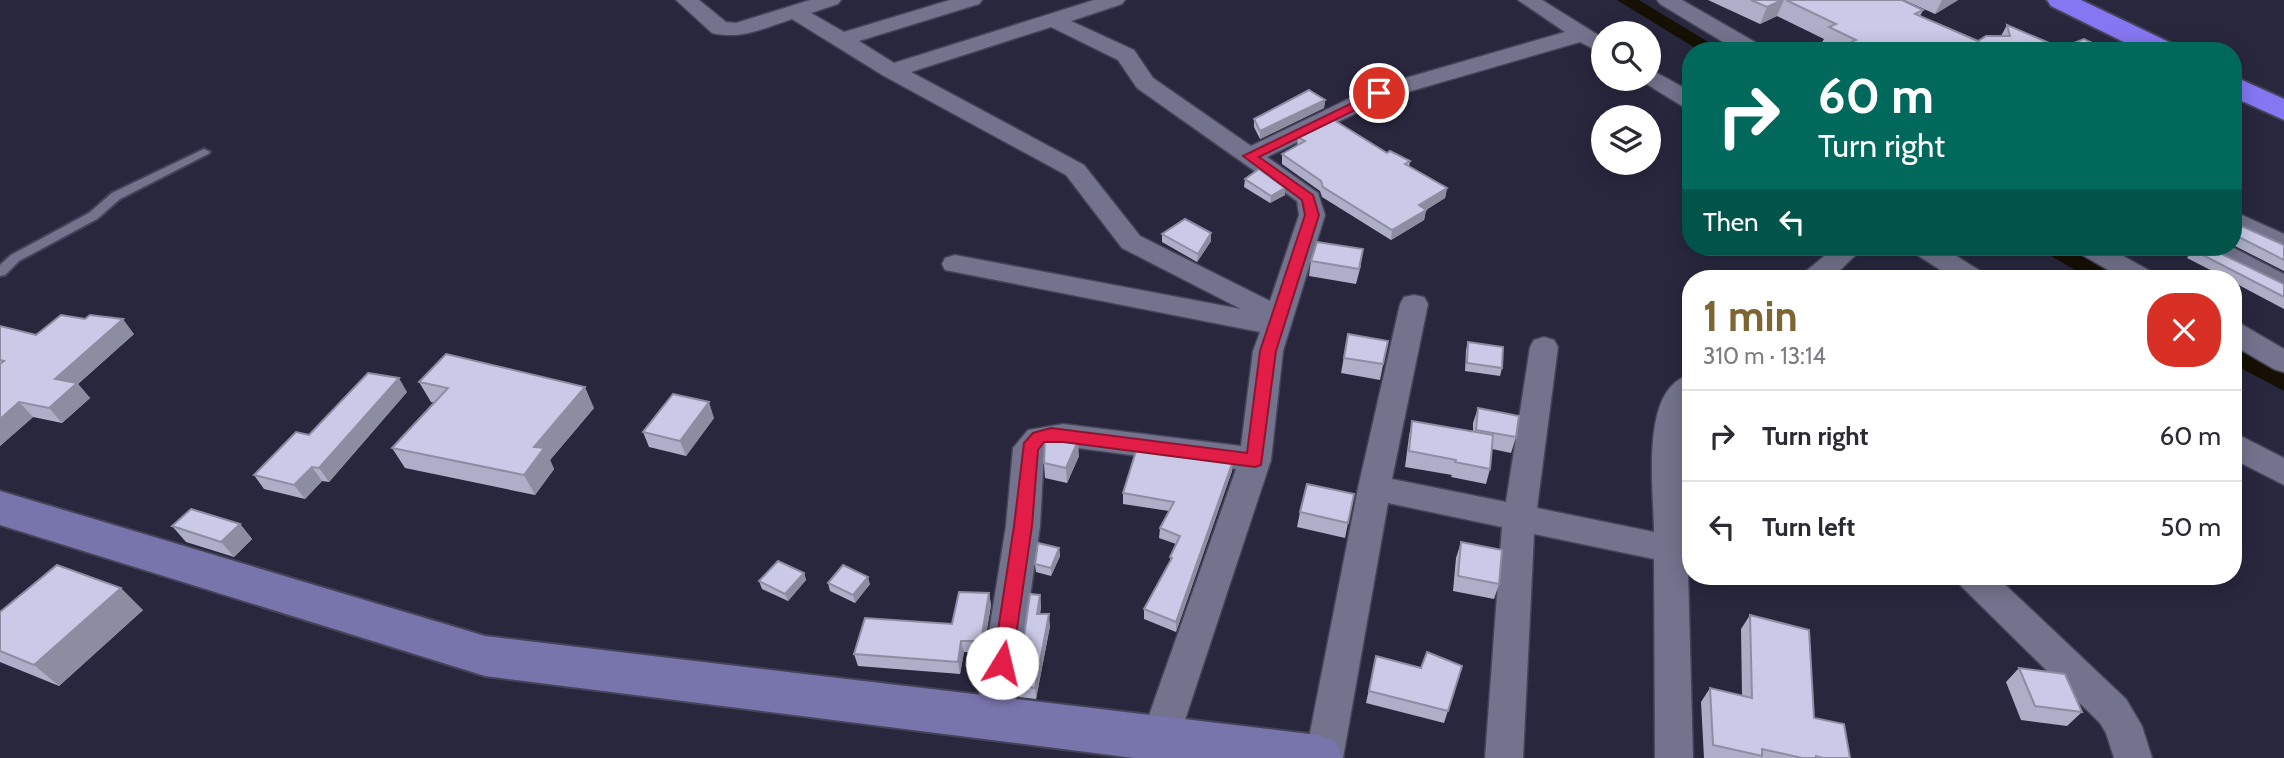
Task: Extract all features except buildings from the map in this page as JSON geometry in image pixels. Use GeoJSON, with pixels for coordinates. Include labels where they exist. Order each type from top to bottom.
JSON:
{"type":"FeatureCollection","features":[{"type":"Feature","properties":{"kind":"highway"},"geometry":{"type":"LineString","coordinates":[[2060,0],[2146,42]]}},
{"type":"Feature","properties":{"kind":"highway"},"geometry":{"type":"LineString","coordinates":[[2242,90],[2284,111]]}},
{"type":"Feature","properties":{"kind":"street"},"geometry":{"type":"LineString","coordinates":[[685,0],[720,27],[728,30],[746,29],[831,0]]}},
{"type":"Feature","properties":{"kind":"street"},"geometry":{"type":"LineString","coordinates":[[892,71],[1115,0]]}},
{"type":"Feature","properties":{"kind":"street"},"geometry":{"type":"LineString","coordinates":[[1528,0],[1591,39]]}},
{"type":"Feature","properties":{"kind":"street"},"geometry":{"type":"LineString","coordinates":[[841,40],[956,2]]}},
{"type":"Feature","properties":{"kind":"street"},"geometry":{"type":"LineString","coordinates":[[1677,2],[1740,42]]}},
{"type":"Feature","properties":{"kind":"street"},"geometry":{"type":"LineString","coordinates":[[795,12],[892,71],[1075,170],[1124,234],[1142,250],[1278,321]]}},
{"type":"Feature","properties":{"kind":"street"},"geometry":{"type":"LineString","coordinates":[[1053,20],[1126,55],[1138,77],[1308,198],[1312,206],[1312,215],[1268,351],[1255,460],[1160,738]]}},
{"type":"Feature","properties":{"kind":"street"},"geometry":{"type":"LineString","coordinates":[[1249,156],[1379,93],[1583,34]]}},
{"type":"Feature","properties":{"kind":"street"},"geometry":{"type":"LineString","coordinates":[[1661,83],[1682,96]]}},
{"type":"Feature","properties":{"kind":"street"},"geometry":{"type":"LineString","coordinates":[[2242,223],[2284,244]]}},
{"type":"Feature","properties":{"kind":"street"},"geometry":{"type":"LineString","coordinates":[[1824,270],[1841,256]]}},
{"type":"Feature","properties":{"kind":"street"},"geometry":{"type":"LineString","coordinates":[[1937,256],[1959,270]]}},
{"type":"Feature","properties":{"kind":"street"},"geometry":{"type":"LineString","coordinates":[[2104,256],[2128,270]]}},
{"type":"Feature","properties":{"kind":"street"},"geometry":{"type":"LineString","coordinates":[[2229,256],[2284,285]]}},
{"type":"Feature","properties":{"kind":"street"},"geometry":{"type":"LineString","coordinates":[[955,264],[1278,321]]}},
{"type":"Feature","properties":{"kind":"street"},"geometry":{"type":"LineString","coordinates":[[1324,758],[1374,488],[1414,304]]}},
{"type":"Feature","properties":{"kind":"street"},"geometry":{"type":"LineString","coordinates":[[2242,337],[2284,362]]}},
{"type":"Feature","properties":{"kind":"street"},"geometry":{"type":"LineString","coordinates":[[1504,758],[1516,544],[1544,347]]}},
{"type":"Feature","properties":{"kind":"street"},"geometry":{"type":"LineString","coordinates":[[1675,758],[1671,549],[1680,491],[1669,422],[1682,392]]}},
{"type":"Feature","properties":{"kind":"street"},"geometry":{"type":"LineString","coordinates":[[994,718],[1023,526],[1030,448],[1039,438],[1051,434],[1063,435],[1255,460]]}},
{"type":"Feature","properties":{"kind":"street"},"geometry":{"type":"LineString","coordinates":[[2242,449],[2284,473]]}},
{"type":"Feature","properties":{"kind":"street"},"geometry":{"type":"LineString","coordinates":[[1374,488],[1671,549]]}},
{"type":"Feature","properties":{"kind":"street"},"geometry":{"type":"LineString","coordinates":[[0,508],[485,656],[1318,758]]}},
{"type":"Feature","properties":{"kind":"street"},"geometry":{"type":"LineString","coordinates":[[1982,585],[2113,712],[2123,726],[2133,758]]}},
{"type":"Feature","properties":{"kind":"lane"},"geometry":{"type":"LineString","coordinates":[[0,272],[15,258],[93,216],[116,196],[204,152]]}},
{"type":"Feature","properties":{"kind":"waterway"},"geometry":{"type":"LineString","coordinates":[[1626,0],[1698,42]]}},
{"type":"Feature","properties":{"kind":"waterway"},"geometry":{"type":"LineString","coordinates":[[2068,256],[2093,270]]}},
{"type":"Feature","properties":{"kind":"waterway"},"geometry":{"type":"LineString","coordinates":[[2242,357],[2284,382]]}},
{"type":"Feature","properties":{"kind":"route"},"geometry":{"type":"LineString","coordinates":[[1002,663],[1023,526],[1030,448],[1039,438],[1051,434],[1063,435],[1255,460],[1268,351],[1312,215],[1312,206],[1308,198],[1249,156],[1379,93]]}}]}
